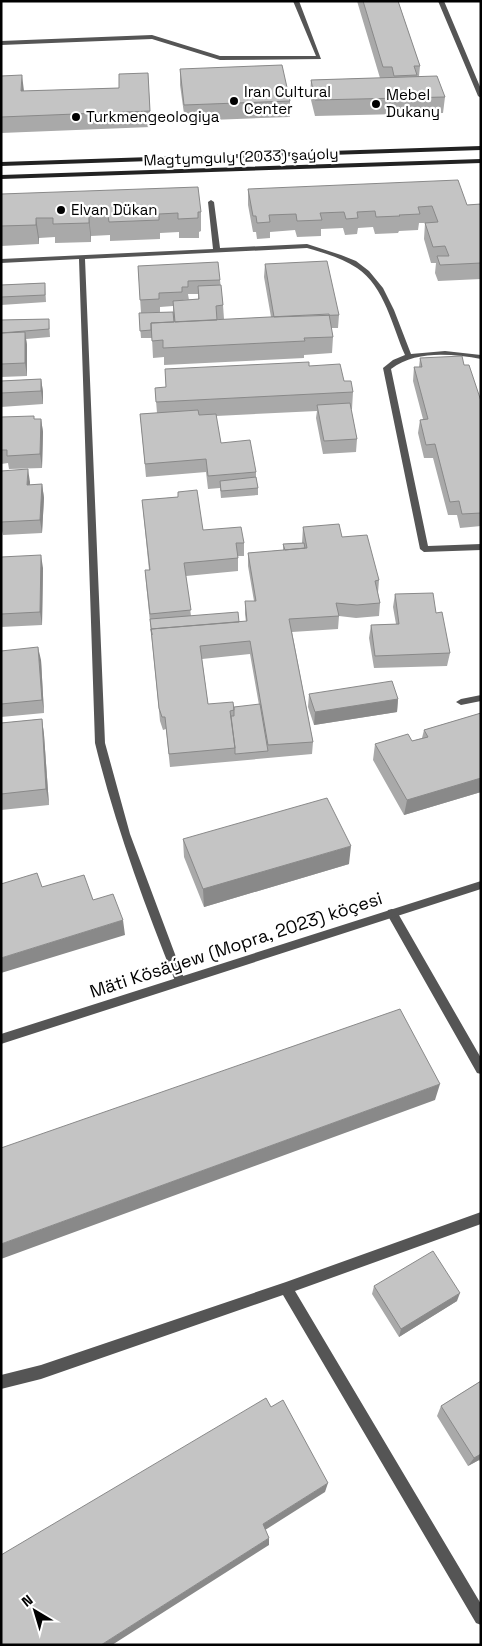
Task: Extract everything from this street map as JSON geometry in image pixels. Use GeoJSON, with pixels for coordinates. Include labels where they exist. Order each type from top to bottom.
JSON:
{"type":"FeatureCollection","features":[{"type":"Feature","properties":{"kind":"main road","name":"Magtymguly (2033) şaýoly"},"geometry":{"type":"LineString","coordinates":[[1,164],[481,148]]}},
{"type":"Feature","properties":{"kind":"main road","name":"Magtymguly (2033) şaýoly"},"geometry":{"type":"LineString","coordinates":[[1,177],[481,161]]}},
{"type":"Feature","properties":{"kind":"street"},"geometry":{"type":"LineString","coordinates":[[1,43],[152,37],[220,58],[319,58],[296,1]]}},
{"type":"Feature","properties":{"kind":"street"},"geometry":{"type":"LineString","coordinates":[[441,1],[481,96]]}},
{"type":"Feature","properties":{"kind":"street"},"geometry":{"type":"LineString","coordinates":[[211,202],[217,250]]}},
{"type":"Feature","properties":{"kind":"street"},"geometry":{"type":"LineString","coordinates":[[1,261],[307,246],[353,262],[368,272],[379,287],[408,355]]}},
{"type":"Feature","properties":{"kind":"street"},"geometry":{"type":"LineString","coordinates":[[82,258],[100,743],[109,786],[127,840],[180,981]]}},
{"type":"Feature","properties":{"kind":"street"},"geometry":{"type":"LineString","coordinates":[[481,357],[464,353],[408,355],[394,360],[387,368],[424,549],[481,547]]}},
{"type":"Feature","properties":{"kind":"street"},"geometry":{"type":"LineString","coordinates":[[461,702],[481,698]]}},
{"type":"Feature","properties":{"kind":"street","name":"Mäti Kösäýew (Mopra, 2023) köçesi"},"geometry":{"type":"LineString","coordinates":[[1,1038],[481,885]]}},
{"type":"Feature","properties":{"kind":"street"},"geometry":{"type":"LineString","coordinates":[[392,913],[481,1068]]}},
{"type":"Feature","properties":{"kind":"street"},"geometry":{"type":"LineString","coordinates":[[1,1382],[41,1372],[286,1288],[481,1218]]}},
{"type":"Feature","properties":{"kind":"street"},"geometry":{"type":"LineString","coordinates":[[286,1288],[481,1618]]}},
{"type":"Feature","properties":{"kind":"building"},"geometry":{"type":"Polygon","coordinates":[[[363,1],[398,1],[420,66],[414,66],[417,75],[394,76],[392,67],[383,67],[363,1]]]}},
{"type":"Feature","properties":{"kind":"building"},"geometry":{"type":"Polygon","coordinates":[[[282,65],[290,101],[184,105],[180,69],[282,65]]]}},
{"type":"Feature","properties":{"kind":"building"},"geometry":{"type":"Polygon","coordinates":[[[148,73],[150,111],[1,117],[1,76],[22,75],[21,91],[119,88],[119,74],[148,73]]]}},
{"type":"Feature","properties":{"kind":"building"},"geometry":{"type":"Polygon","coordinates":[[[437,76],[445,97],[315,100],[311,80],[437,76]]]}},
{"type":"Feature","properties":{"kind":"building"},"geometry":{"type":"Polygon","coordinates":[[[458,180],[467,205],[481,204],[481,263],[440,265],[437,256],[449,256],[445,246],[433,247],[425,223],[438,222],[432,206],[418,207],[420,214],[400,216],[376,217],[375,211],[357,212],[358,218],[346,219],[344,212],[320,213],[322,220],[297,221],[296,214],[269,215],[270,222],[257,223],[256,216],[253,216],[248,189],[458,180]]]}},
{"type":"Feature","properties":{"kind":"building"},"geometry":{"type":"Polygon","coordinates":[[[198,187],[201,212],[198,212],[198,218],[178,219],[178,213],[159,214],[159,220],[109,222],[108,216],[89,216],[89,223],[53,224],[53,218],[36,218],[36,225],[1,226],[1,194],[198,187]]]}},
{"type":"Feature","properties":{"kind":"building"},"geometry":{"type":"Polygon","coordinates":[[[327,261],[339,315],[274,317],[265,264],[327,261]]]}},
{"type":"Feature","properties":{"kind":"building"},"geometry":{"type":"Polygon","coordinates":[[[218,262],[220,280],[188,281],[188,287],[182,287],[182,292],[159,293],[159,299],[140,300],[138,266],[218,262]]]}},
{"type":"Feature","properties":{"kind":"building"},"geometry":{"type":"Polygon","coordinates":[[[45,283],[45,295],[1,297],[1,285],[45,283]]]}},
{"type":"Feature","properties":{"kind":"building"},"geometry":{"type":"Polygon","coordinates":[[[221,285],[223,305],[216,306],[217,320],[175,322],[173,301],[199,299],[198,286],[221,285]]]}},
{"type":"Feature","properties":{"kind":"building"},"geometry":{"type":"Polygon","coordinates":[[[173,312],[174,322],[151,323],[151,330],[140,331],[139,313],[173,312]]]}},
{"type":"Feature","properties":{"kind":"building"},"geometry":{"type":"Polygon","coordinates":[[[329,314],[333,337],[304,338],[305,341],[163,348],[163,340],[152,341],[151,323],[329,314]]]}},
{"type":"Feature","properties":{"kind":"building"},"geometry":{"type":"Polygon","coordinates":[[[49,319],[49,329],[1,333],[1,320],[49,319]]]}},
{"type":"Feature","properties":{"kind":"building"},"geometry":{"type":"Polygon","coordinates":[[[25,332],[25,363],[1,364],[1,333],[25,332]]]}},
{"type":"Feature","properties":{"kind":"building"},"geometry":{"type":"Polygon","coordinates":[[[462,356],[464,365],[469,365],[481,401],[481,513],[462,514],[459,501],[450,502],[435,444],[426,445],[420,420],[428,419],[414,367],[422,367],[420,358],[462,356]]]}},
{"type":"Feature","properties":{"kind":"building"},"geometry":{"type":"Polygon","coordinates":[[[309,362],[309,366],[340,364],[344,381],[351,381],[353,392],[156,402],[155,388],[166,387],[165,369],[309,362]]]}},
{"type":"Feature","properties":{"kind":"building"},"geometry":{"type":"Polygon","coordinates":[[[41,379],[41,391],[1,393],[1,381],[41,379]]]}},
{"type":"Feature","properties":{"kind":"building"},"geometry":{"type":"Polygon","coordinates":[[[350,403],[357,439],[324,441],[317,405],[350,403]]]}},
{"type":"Feature","properties":{"kind":"building"},"geometry":{"type":"Polygon","coordinates":[[[198,410],[199,415],[216,414],[221,443],[250,440],[256,472],[208,476],[206,459],[145,464],[140,414],[198,410]]]}},
{"type":"Feature","properties":{"kind":"building"},"geometry":{"type":"Polygon","coordinates":[[[34,416],[34,419],[41,419],[40,454],[7,456],[7,450],[1,450],[1,417],[34,416]]]}},
{"type":"Feature","properties":{"kind":"building"},"geometry":{"type":"Polygon","coordinates":[[[28,469],[27,485],[42,484],[40,520],[1,522],[1,471],[28,469]]]}},
{"type":"Feature","properties":{"kind":"building"},"geometry":{"type":"Polygon","coordinates":[[[256,477],[258,488],[221,491],[220,481],[256,477]]]}},
{"type":"Feature","properties":{"kind":"building"},"geometry":{"type":"Polygon","coordinates":[[[197,490],[203,530],[241,527],[244,543],[236,543],[238,558],[184,563],[191,610],[150,614],[145,570],[150,570],[142,500],[178,497],[178,492],[197,490]]]}},
{"type":"Feature","properties":{"kind":"building"},"geometry":{"type":"Polygon","coordinates":[[[339,524],[342,537],[367,535],[379,580],[375,581],[380,603],[357,605],[336,603],[339,616],[289,619],[313,742],[268,745],[250,641],[200,646],[208,704],[233,702],[234,710],[230,711],[235,748],[169,754],[165,717],[162,717],[159,708],[151,629],[247,621],[245,601],[256,601],[248,553],[307,548],[303,527],[339,524]]]}},
{"type":"Feature","properties":{"kind":"building"},"geometry":{"type":"Polygon","coordinates":[[[304,543],[305,548],[285,550],[283,544],[304,543]]]}},
{"type":"Feature","properties":{"kind":"building"},"geometry":{"type":"Polygon","coordinates":[[[41,555],[40,612],[1,614],[1,557],[41,555]]]}},
{"type":"Feature","properties":{"kind":"building"},"geometry":{"type":"Polygon","coordinates":[[[433,593],[436,613],[442,612],[450,653],[375,656],[371,625],[399,624],[395,594],[433,593]]]}},
{"type":"Feature","properties":{"kind":"building"},"geometry":{"type":"Polygon","coordinates":[[[238,612],[239,622],[151,629],[150,619],[238,612]]]}},
{"type":"Feature","properties":{"kind":"building"},"geometry":{"type":"Polygon","coordinates":[[[38,647],[42,700],[1,704],[1,651],[38,647]]]}},
{"type":"Feature","properties":{"kind":"building"},"geometry":{"type":"Polygon","coordinates":[[[392,681],[398,699],[315,712],[309,694],[392,681]]]}},
{"type":"Feature","properties":{"kind":"building"},"geometry":{"type":"Polygon","coordinates":[[[260,704],[268,751],[235,754],[231,716],[234,716],[234,707],[260,704]]]}},
{"type":"Feature","properties":{"kind":"building"},"geometry":{"type":"Polygon","coordinates":[[[481,713],[481,778],[407,800],[375,744],[408,734],[412,741],[428,737],[424,730],[481,713]]]}},
{"type":"Feature","properties":{"kind":"building"},"geometry":{"type":"Polygon","coordinates":[[[42,719],[46,789],[1,794],[1,723],[42,719]]]}},
{"type":"Feature","properties":{"kind":"building"},"geometry":{"type":"Polygon","coordinates":[[[327,798],[351,846],[203,889],[183,839],[327,798]]]}},
{"type":"Feature","properties":{"kind":"building"},"geometry":{"type":"Polygon","coordinates":[[[37,873],[42,887],[84,875],[93,900],[113,894],[123,920],[1,958],[1,884],[37,873]]]}},
{"type":"Feature","properties":{"kind":"building"},"geometry":{"type":"Polygon","coordinates":[[[400,1009],[440,1084],[1,1244],[1,1148],[400,1009]]]}},
{"type":"Feature","properties":{"kind":"building"},"geometry":{"type":"Polygon","coordinates":[[[433,1251],[460,1293],[401,1329],[374,1286],[433,1251]]]}},
{"type":"Feature","properties":{"kind":"building"},"geometry":{"type":"Polygon","coordinates":[[[481,1381],[481,1454],[474,1458],[441,1406],[481,1381]]]}},
{"type":"Feature","properties":{"kind":"building"},"geometry":{"type":"Polygon","coordinates":[[[266,1398],[271,1407],[283,1400],[328,1483],[263,1524],[269,1538],[101,1645],[1,1645],[1,1555],[266,1398]]]}},
{"type":"Feature","properties":{"kind":"place","name":"Iran Cultural Center"},"geometry":{"type":"Point","coordinates":[234,101]}},
{"type":"Feature","properties":{"kind":"place","name":"Mebel Dukany"},"geometry":{"type":"Point","coordinates":[376,104]}},
{"type":"Feature","properties":{"kind":"place","name":"Turkmengeologiya"},"geometry":{"type":"Point","coordinates":[76,117]}},
{"type":"Feature","properties":{"kind":"place","name":"Elvan Dükan"},"geometry":{"type":"Point","coordinates":[61,210]}}]}
